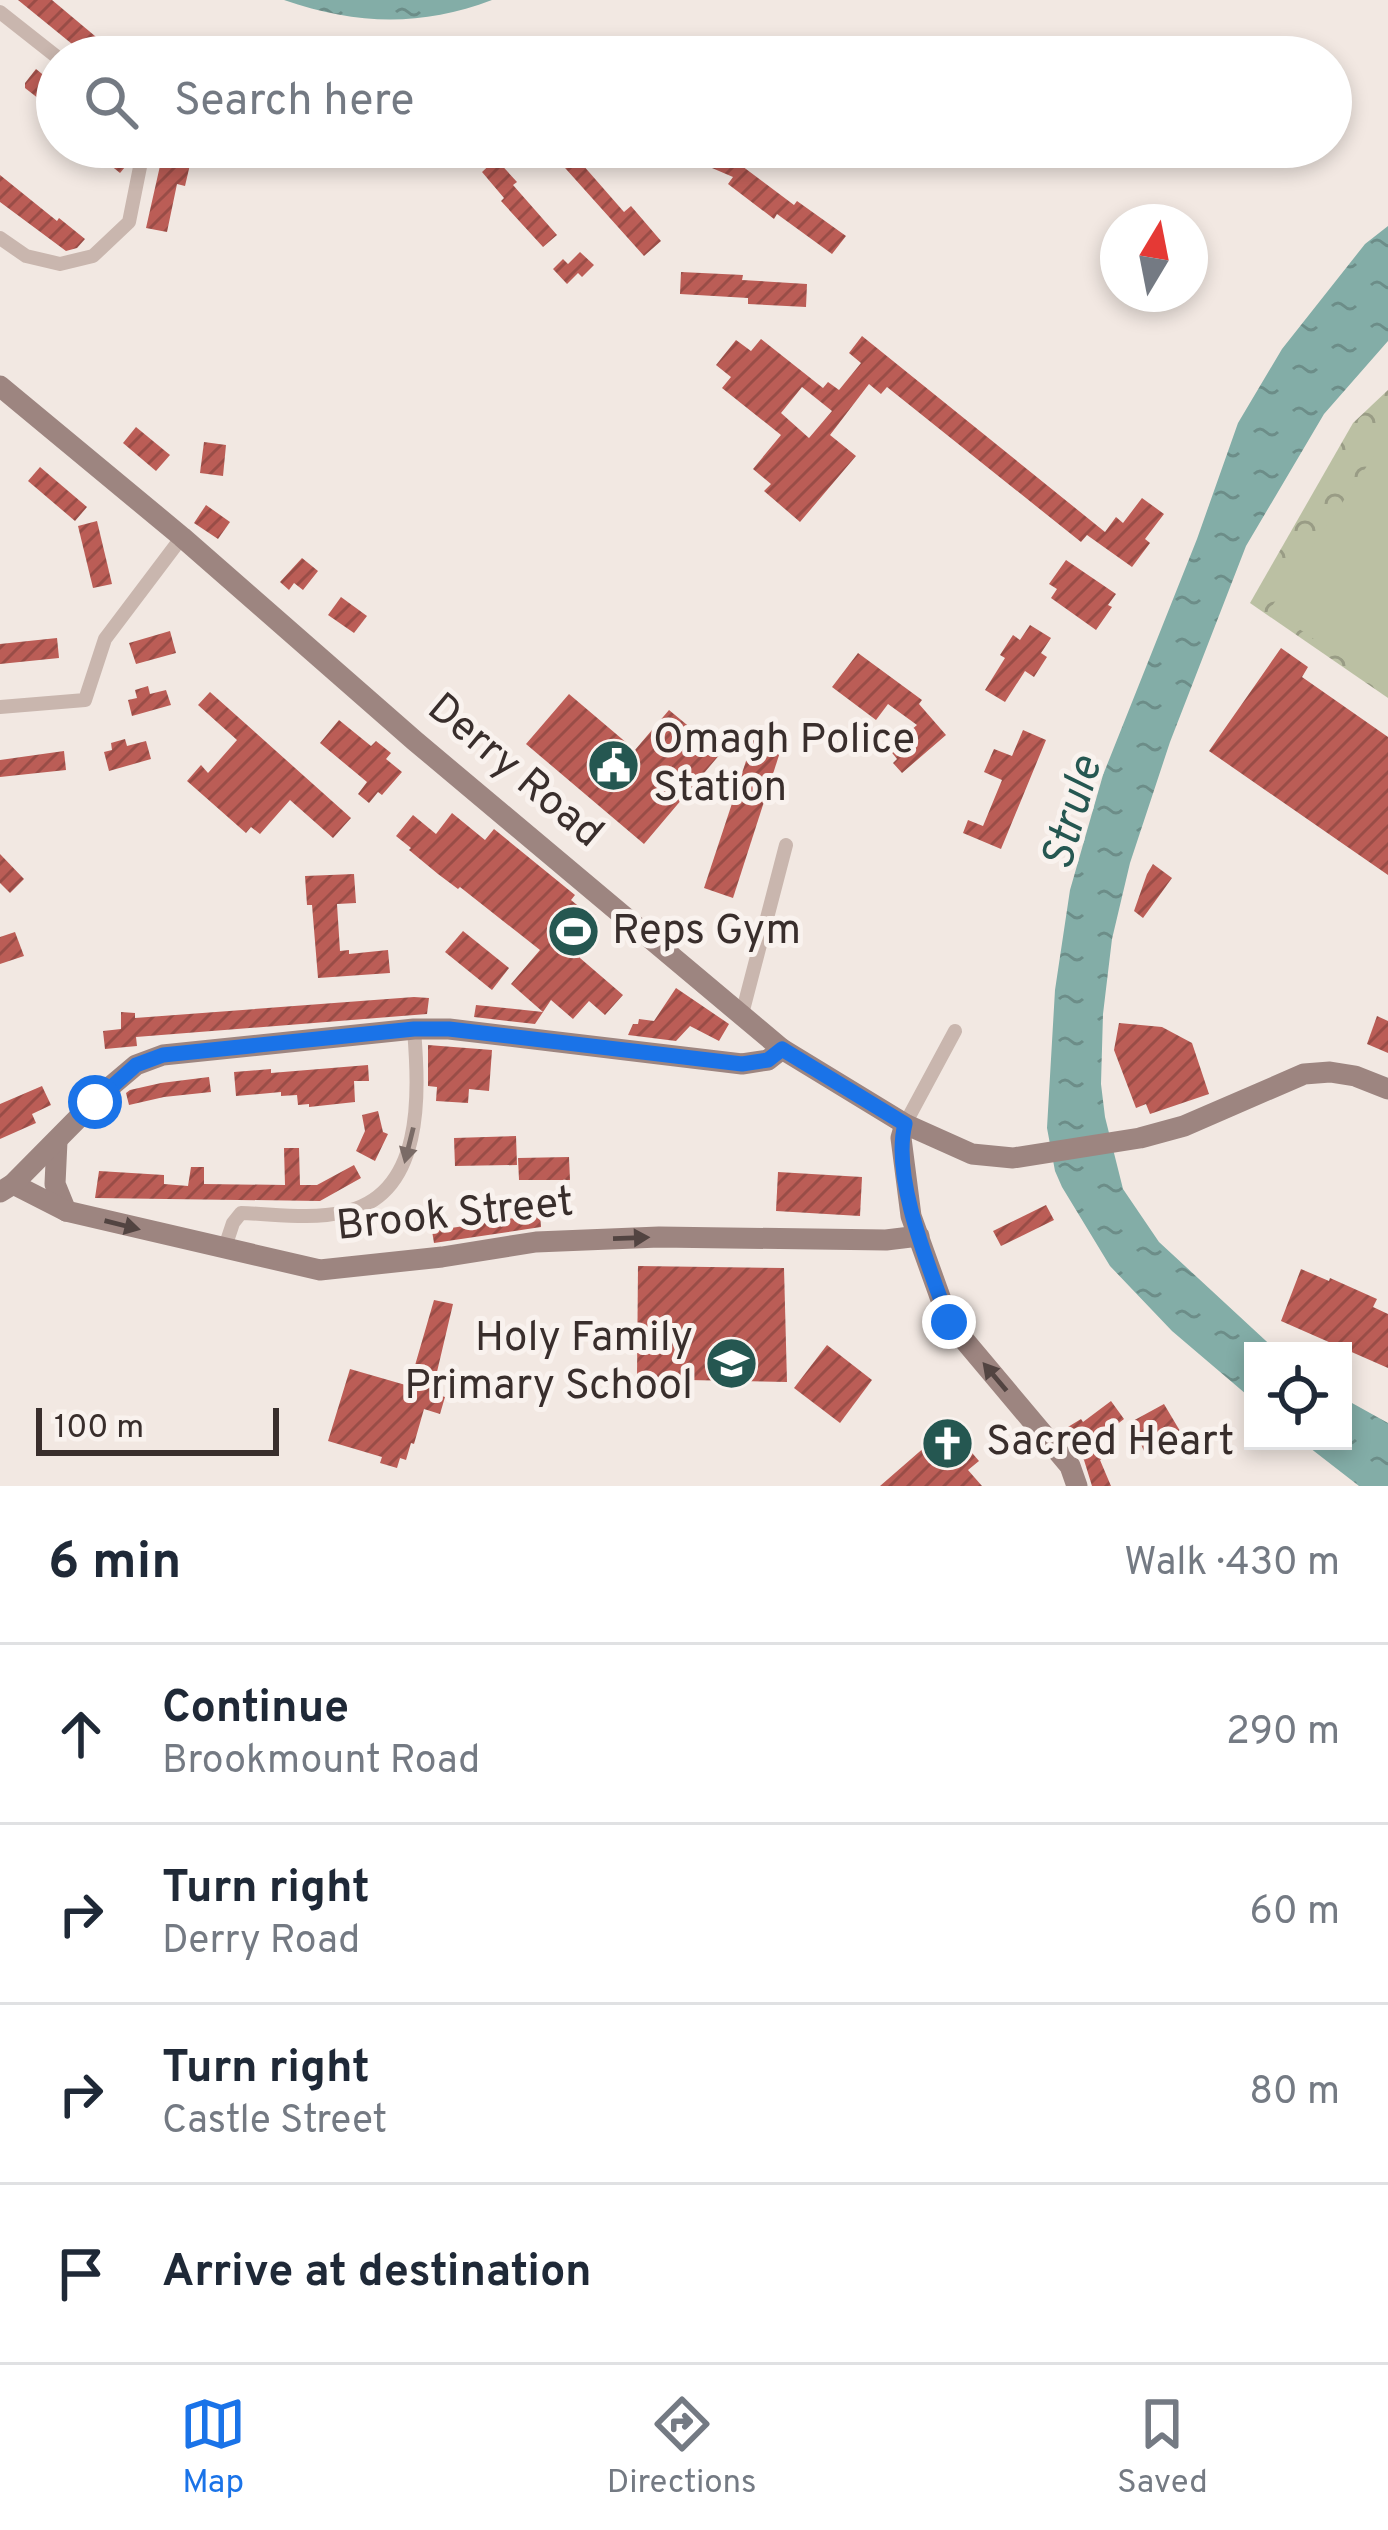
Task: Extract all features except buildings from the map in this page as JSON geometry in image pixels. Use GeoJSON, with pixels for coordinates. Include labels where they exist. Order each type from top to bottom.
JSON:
{"type":"FeatureCollection","features":[{"type":"Feature","properties":{"kind":"street"},"geometry":{"type":"LineString","coordinates":[[0,12],[36,40]]}},
{"type":"Feature","properties":{"kind":"street"},"geometry":{"type":"LineString","coordinates":[[0,238],[26,256],[60,264],[93,256],[129,222],[140,168]]}},
{"type":"Feature","properties":{"kind":"street","name":"Derry Road"},"geometry":{"type":"LineString","coordinates":[[2,391],[182,537],[415,741],[782,1049],[905,1124],[972,1154],[1013,1157],[1140,1138],[1184,1126],[1304,1074],[1355,1076],[1388,1089]]}},
{"type":"Feature","properties":{"kind":"street"},"geometry":{"type":"LineString","coordinates":[[0,706],[85,700],[105,639],[182,537]]}},
{"type":"Feature","properties":{"kind":"street"},"geometry":{"type":"LineString","coordinates":[[742,1014],[786,845]]}},
{"type":"Feature","properties":{"kind":"street"},"geometry":{"type":"LineString","coordinates":[[7,1188],[104,1092],[136,1065],[163,1055],[414,1029],[449,1029],[742,1064],[768,1060],[782,1049]]}},
{"type":"Feature","properties":{"kind":"street"},"geometry":{"type":"LineString","coordinates":[[225,1247],[241,1213],[313,1216],[349,1212],[376,1198],[401,1174],[414,1136],[414,1029]]}},
{"type":"Feature","properties":{"kind":"street"},"geometry":{"type":"LineString","coordinates":[[955,1030],[901,1138],[911,1216],[949,1322],[1070,1466],[1077,1486]]}},
{"type":"Feature","properties":{"kind":"street"},"geometry":{"type":"LineString","coordinates":[[56,1141],[55,1184],[66,1211]]}},
{"type":"Feature","properties":{"kind":"street","name":"Brook Street"},"geometry":{"type":"LineString","coordinates":[[7,1188],[66,1211],[320,1270],[536,1242],[919,1236]]}},
{"type":"Feature","properties":{"kind":"green space"},"geometry":{"type":"Polygon","coordinates":[[[1388,390],[1388,698],[1250,603],[1353,423],[1388,390]]]}},
{"type":"Feature","properties":{"kind":"green space"},"geometry":{"type":"Polygon","coordinates":[[[1388,435],[1388,690],[1270,609],[1388,435]]]}},
{"type":"Feature","properties":{"kind":"water"},"geometry":{"type":"Polygon","coordinates":[[[284,0],[492,0],[439,15],[388,20],[337,14],[284,0]]]}},
{"type":"Feature","properties":{"kind":"water"},"geometry":{"type":"Polygon","coordinates":[[[1388,226],[1388,341],[1324,414],[1246,546],[1170,742],[1130,863],[1112,939],[1103,1014],[1101,1084],[1123,1189],[1159,1242],[1267,1342],[1244,1342],[1244,1392],[1172,1331],[1110,1266],[1062,1187],[1047,1128],[1055,990],[1070,890],[1103,775],[1238,423],[1282,349],[1365,244],[1388,226]]]}},
{"type":"Feature","properties":{"kind":"water"},"geometry":{"type":"Polygon","coordinates":[[[1352,1403],[1388,1423],[1388,1486],[1359,1486],[1313,1450],[1352,1450],[1352,1403]]]}},
{"type":"Feature","properties":{"kind":"place","name":"Omagh Police Station"},"geometry":{"type":"Point","coordinates":[614,765]}},
{"type":"Feature","properties":{"kind":"place","name":"Reps Gym"},"geometry":{"type":"Point","coordinates":[573,932]}},
{"type":"Feature","properties":{"kind":"place","name":"Holy Family Primary School"},"geometry":{"type":"Point","coordinates":[732,1363]}},
{"type":"Feature","properties":{"kind":"place","name":"Sacred Heart"},"geometry":{"type":"Point","coordinates":[947,1443]}},
{"type":"Feature","properties":{"kind":"route"},"geometry":{"type":"LineString","coordinates":[[95,1102],[136,1065],[163,1055],[414,1029],[449,1029],[742,1064],[768,1060],[782,1049],[905,1124],[901,1138],[911,1216],[949,1322]]}},
{"type":"Feature","properties":{"kind":"water label","name":"Strule"},"geometry":{"type":"Point","coordinates":[1074,814]}}]}
